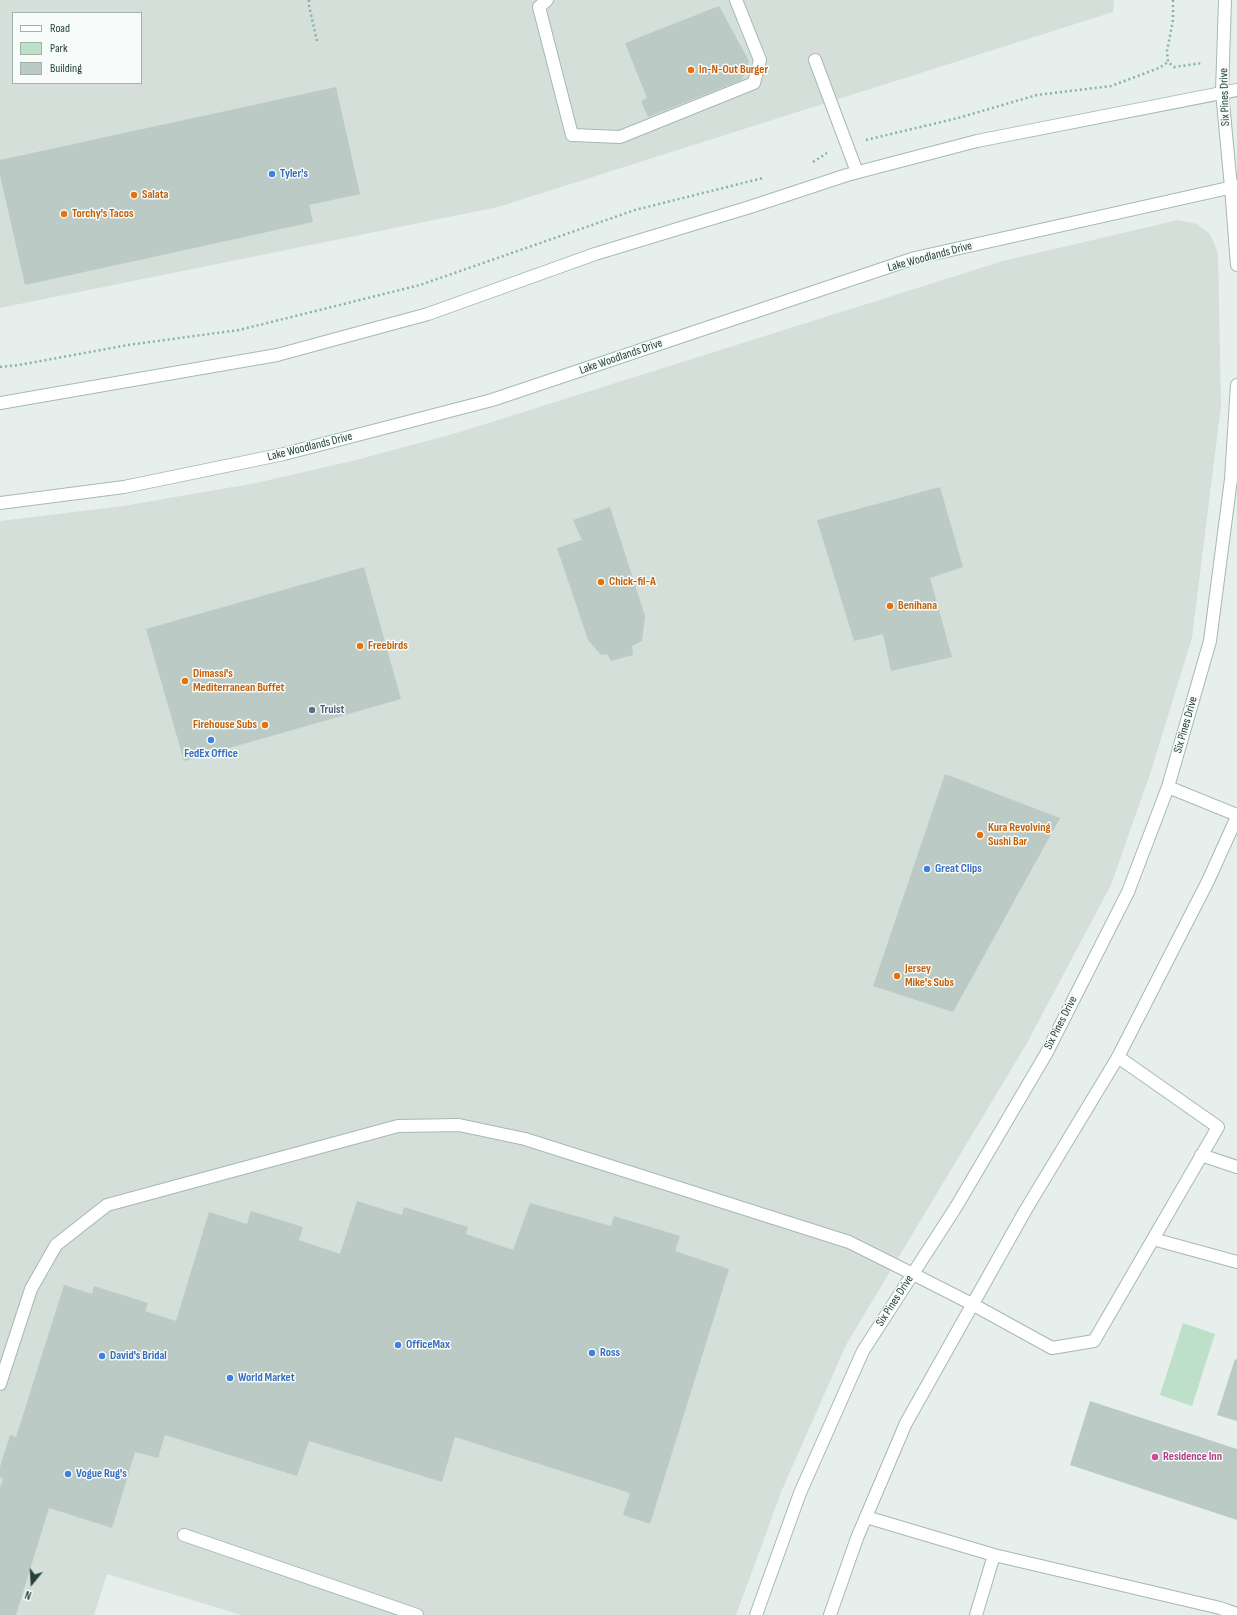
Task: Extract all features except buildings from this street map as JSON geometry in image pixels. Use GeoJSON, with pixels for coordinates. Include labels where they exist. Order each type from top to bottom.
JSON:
{"type":"FeatureCollection","features":[{"type":"Feature","properties":{"kind":"street"},"geometry":{"type":"LineString","coordinates":[[547,0],[539,7],[572,135],[620,137],[754,84],[760,60],[736,0]]}},
{"type":"Feature","properties":{"kind":"street","name":"Six Pines Drive"},"geometry":{"type":"LineString","coordinates":[[1225,0],[1222,92],[1234,186],[1237,265]]}},
{"type":"Feature","properties":{"kind":"street"},"geometry":{"type":"LineString","coordinates":[[815,60],[857,172]]}},
{"type":"Feature","properties":{"kind":"street"},"geometry":{"type":"LineString","coordinates":[[0,403],[277,355],[428,314],[595,254],[857,172],[977,141],[1237,90]]}},
{"type":"Feature","properties":{"kind":"street","name":"Lake Woodlands Drive"},"geometry":{"type":"LineString","coordinates":[[0,503],[124,487],[306,449],[492,400],[915,258],[1234,186]]}},
{"type":"Feature","properties":{"kind":"street","name":"Six Pines Drive"},"geometry":{"type":"LineString","coordinates":[[756,1615],[800,1493],[863,1351],[956,1207],[1046,1054],[1128,892],[1168,787],[1210,641],[1231,479],[1237,385]]}},
{"type":"Feature","properties":{"kind":"street"},"geometry":{"type":"LineString","coordinates":[[830,1615],[866,1518],[906,1423],[1025,1211],[1118,1057],[1208,881],[1237,816],[1168,787]]}},
{"type":"Feature","properties":{"kind":"street"},"geometry":{"type":"LineString","coordinates":[[0,1384],[31,1289],[56,1245],[107,1205],[398,1126],[459,1125],[525,1139],[849,1242],[972,1304],[1052,1348],[1094,1341],[1218,1127],[1118,1057]]}},
{"type":"Feature","properties":{"kind":"street"},"geometry":{"type":"LineString","coordinates":[[1201,1155],[1237,1167]]}},
{"type":"Feature","properties":{"kind":"street"},"geometry":{"type":"LineString","coordinates":[[1153,1239],[1237,1262]]}},
{"type":"Feature","properties":{"kind":"street"},"geometry":{"type":"LineString","coordinates":[[866,1518],[994,1555],[1212,1606],[1237,1614]]}},
{"type":"Feature","properties":{"kind":"street"},"geometry":{"type":"LineString","coordinates":[[184,1535],[417,1615]]}},
{"type":"Feature","properties":{"kind":"street"},"geometry":{"type":"LineString","coordinates":[[976,1615],[994,1555]]}},
{"type":"Feature","properties":{"kind":"path"},"geometry":{"type":"LineString","coordinates":[[309,0],[317,42]]}},
{"type":"Feature","properties":{"kind":"path"},"geometry":{"type":"LineString","coordinates":[[1173,0],[1173,20],[1167,51],[1168,62],[1174,67],[1223,60]]}},
{"type":"Feature","properties":{"kind":"path"},"geometry":{"type":"LineString","coordinates":[[812,163],[824,154],[872,138],[958,118],[1037,95],[1111,86],[1159,68],[1168,62]]}},
{"type":"Feature","properties":{"kind":"path"},"geometry":{"type":"LineString","coordinates":[[0,367],[19,366],[128,345],[239,330],[420,284],[635,210],[768,177]]}},
{"type":"Feature","properties":{"kind":"shaded area"},"geometry":{"type":"Polygon","coordinates":[[[0,0],[1114,0],[1113,12],[498,207],[0,308],[0,0]]]}},
{"type":"Feature","properties":{"kind":"shaded area"},"geometry":{"type":"Polygon","coordinates":[[[1178,220],[1197,224],[1210,234],[1218,253],[1221,406],[1192,638],[1151,771],[1111,885],[1027,1043],[846,1345],[782,1490],[736,1615],[241,1615],[107,1574],[94,1615],[0,1615],[0,521],[123,506],[256,483],[356,460],[460,432],[1003,261],[1178,220]]]}},
{"type":"Feature","properties":{"kind":"green space"},"geometry":{"type":"Polygon","coordinates":[[[1183,1323],[1215,1334],[1192,1406],[1160,1395],[1183,1323]]]}},
{"type":"Feature","properties":{"kind":"place","name":"In-N-Out Burger"},"geometry":{"type":"Point","coordinates":[691,70]}},
{"type":"Feature","properties":{"kind":"place","name":"Tyler's"},"geometry":{"type":"Point","coordinates":[272,174]}},
{"type":"Feature","properties":{"kind":"place","name":"Salata"},"geometry":{"type":"Point","coordinates":[134,195]}},
{"type":"Feature","properties":{"kind":"place","name":"Torchy's Tacos"},"geometry":{"type":"Point","coordinates":[64,214]}},
{"type":"Feature","properties":{"kind":"place","name":"Chick-fil-A"},"geometry":{"type":"Point","coordinates":[601,582]}},
{"type":"Feature","properties":{"kind":"place","name":"Benihana"},"geometry":{"type":"Point","coordinates":[890,606]}},
{"type":"Feature","properties":{"kind":"place","name":"Freebirds"},"geometry":{"type":"Point","coordinates":[360,646]}},
{"type":"Feature","properties":{"kind":"place","name":"Dimassi's Mediterranean Buffet"},"geometry":{"type":"Point","coordinates":[185,681]}},
{"type":"Feature","properties":{"kind":"place","name":"Truist"},"geometry":{"type":"Point","coordinates":[312,710]}},
{"type":"Feature","properties":{"kind":"place","name":"Firehouse Subs"},"geometry":{"type":"Point","coordinates":[265,725]}},
{"type":"Feature","properties":{"kind":"place","name":"FedEx Office"},"geometry":{"type":"Point","coordinates":[211,740]}},
{"type":"Feature","properties":{"kind":"place","name":"Kura Revolving Sushi Bar"},"geometry":{"type":"Point","coordinates":[980,835]}},
{"type":"Feature","properties":{"kind":"place","name":"Great Clips"},"geometry":{"type":"Point","coordinates":[927,869]}},
{"type":"Feature","properties":{"kind":"place","name":"Jersey Mike's Subs"},"geometry":{"type":"Point","coordinates":[897,976]}},
{"type":"Feature","properties":{"kind":"place","name":"OfficeMax"},"geometry":{"type":"Point","coordinates":[398,1345]}},
{"type":"Feature","properties":{"kind":"place","name":"Ross"},"geometry":{"type":"Point","coordinates":[592,1353]}},
{"type":"Feature","properties":{"kind":"place","name":"David's Bridal"},"geometry":{"type":"Point","coordinates":[102,1356]}},
{"type":"Feature","properties":{"kind":"place","name":"World Market"},"geometry":{"type":"Point","coordinates":[230,1378]}},
{"type":"Feature","properties":{"kind":"place","name":"Residence Inn"},"geometry":{"type":"Point","coordinates":[1155,1457]}},
{"type":"Feature","properties":{"kind":"place","name":"Vogue Rug's"},"geometry":{"type":"Point","coordinates":[68,1474]}}]}
